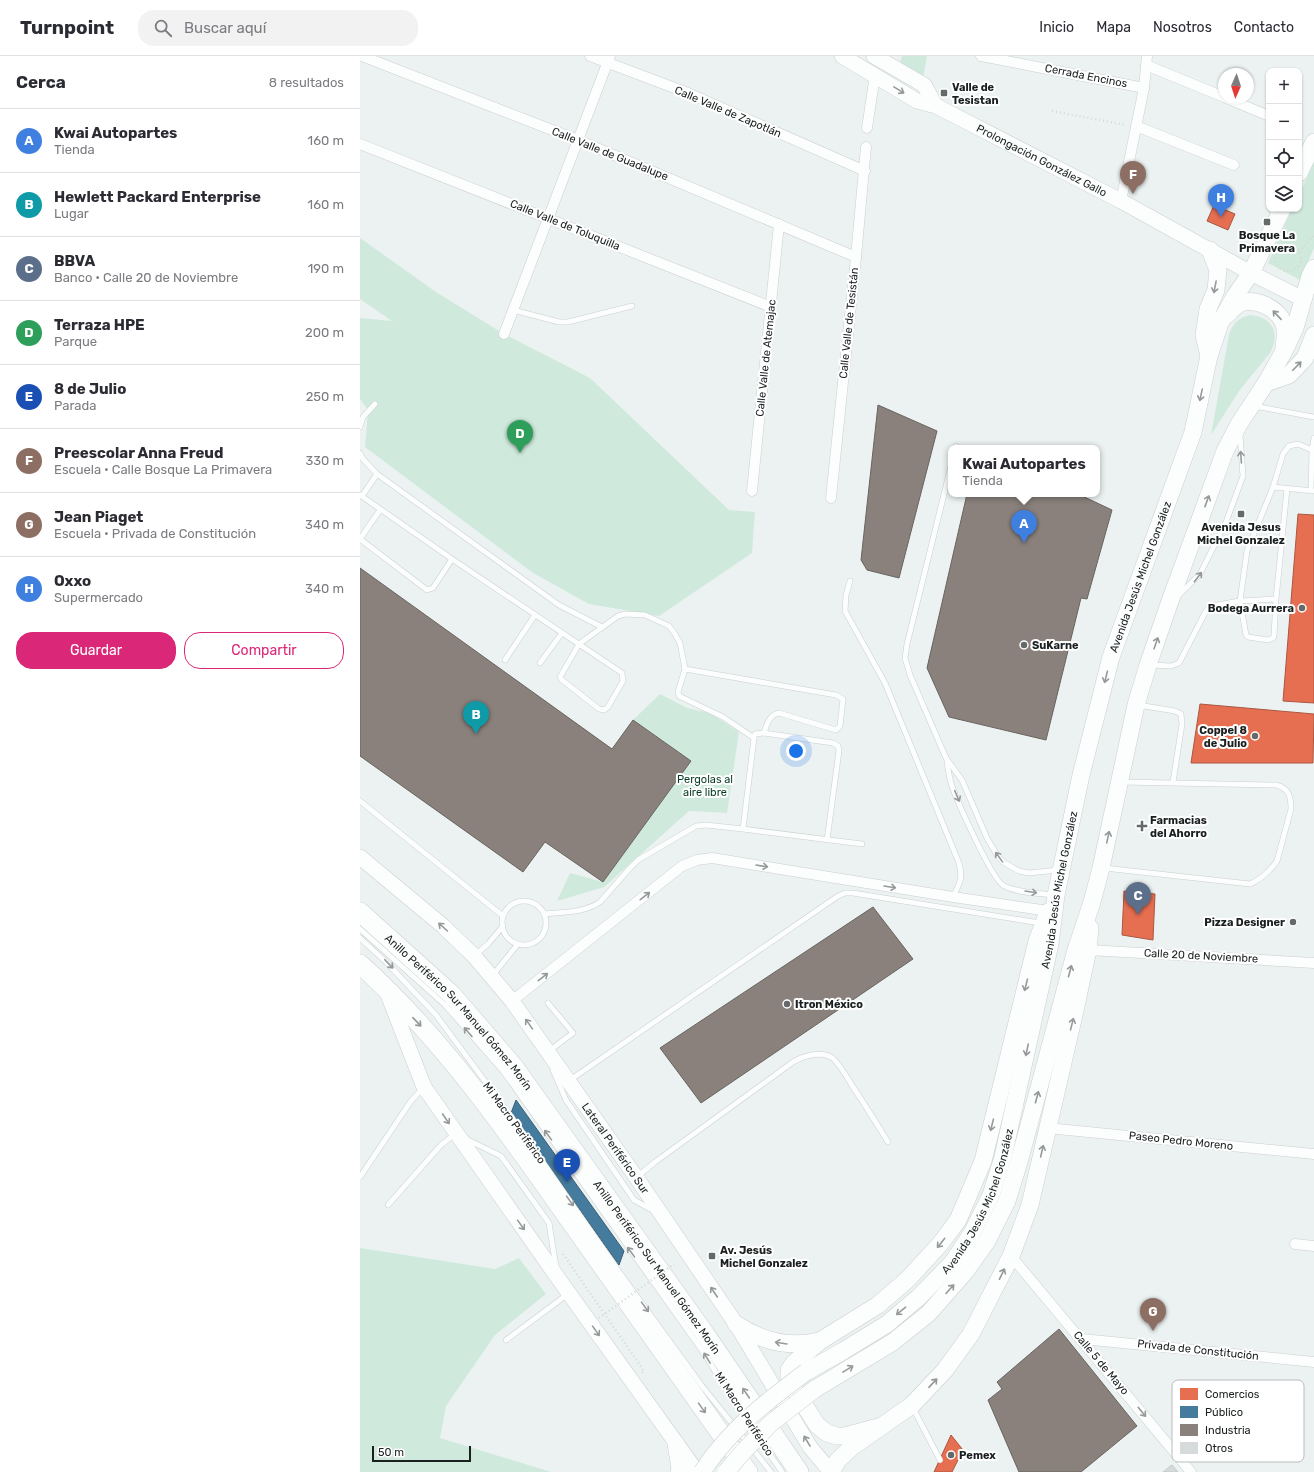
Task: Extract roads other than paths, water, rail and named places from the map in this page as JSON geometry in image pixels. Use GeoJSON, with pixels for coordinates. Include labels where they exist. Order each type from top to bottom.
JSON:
{"type":"FeatureCollection","features":[{"type":"Feature","properties":{"kind":"highway","name":"Anillo Periférico Sur Manuel Gómez Morín"},"geometry":{"type":"LineString","coordinates":[[360,912],[452,995],[514,1067],[705,1334],[799,1472]]}},
{"type":"Feature","properties":{"kind":"highway"},"geometry":{"type":"LineString","coordinates":[[360,964],[384,986],[447,1055],[494,1114],[748,1472]]}},
{"type":"Feature","properties":{"kind":"main road"},"geometry":{"type":"LineString","coordinates":[[1302,167],[1314,142]]}},
{"type":"Feature","properties":{"kind":"main road","name":"Avenida Jesús Michel González"},"geometry":{"type":"LineString","coordinates":[[702,1472],[732,1434],[764,1404],[806,1372],[843,1352],[887,1324],[919,1297],[953,1262],[972,1233],[991,1195],[1003,1157],[1050,944],[1056,895],[1081,775],[1111,657],[1193,432],[1209,356],[1220,323],[1235,296],[1251,273],[1281,212]]}},
{"type":"Feature","properties":{"kind":"main road"},"geometry":{"type":"LineString","coordinates":[[1209,356],[1204,334],[1208,309],[1216,290],[1218,270],[1210,250]]}},
{"type":"Feature","properties":{"kind":"main road","name":"Avenida Jesús Michel González"},"geometry":{"type":"LineString","coordinates":[[726,1472],[770,1424],[815,1389],[893,1342],[929,1313],[965,1272],[987,1241],[1006,1201],[1019,1162],[1076,950],[1092,902],[1101,868],[1136,705],[1148,665],[1225,451],[1239,424],[1266,384],[1309,301],[1314,268]]}},
{"type":"Feature","properties":{"kind":"main road"},"geometry":{"type":"LineString","coordinates":[[1220,323],[1233,309],[1242,303],[1254,302],[1266,305],[1276,312],[1283,322],[1286,333],[1284,351]]}},
{"type":"Feature","properties":{"kind":"main road"},"geometry":{"type":"LineString","coordinates":[[1266,384],[1289,375],[1305,358],[1314,335]]}},
{"type":"Feature","properties":{"kind":"main road"},"geometry":{"type":"LineString","coordinates":[[882,1426],[844,1436],[837,1436],[827,1433],[817,1425],[789,1381],[789,1370],[794,1363],[820,1341],[878,1305],[908,1280],[941,1243],[958,1220],[983,1161],[1037,940],[1056,895]]}},
{"type":"Feature","properties":{"kind":"main road"},"geometry":{"type":"LineString","coordinates":[[831,1472],[838,1460],[852,1447],[912,1405],[945,1370],[971,1334],[1011,1256],[1030,1205],[1074,1015],[1088,950],[1092,902]]}},
{"type":"Feature","properties":{"kind":"main road"},"geometry":{"type":"LineString","coordinates":[[736,1324],[750,1334],[786,1344],[805,1344],[820,1341]]}},
{"type":"Feature","properties":{"kind":"main road"},"geometry":{"type":"LineString","coordinates":[[676,1444],[680,1468],[678,1472]]}},
{"type":"Feature","properties":{"kind":"street","name":"Calle Valle de Guadalupe"},"geometry":{"type":"LineString","coordinates":[[362,56],[578,140],[856,257]]}},
{"type":"Feature","properties":{"kind":"street","name":"Calle Valle de Zapotlán"},"geometry":{"type":"LineString","coordinates":[[590,56],[609,59],[865,171]]}},
{"type":"Feature","properties":{"kind":"street","name":"Prolongación González Gallo"},"geometry":{"type":"LineString","coordinates":[[842,56],[917,101],[936,106],[1121,201],[1251,273],[1309,301]]}},
{"type":"Feature","properties":{"kind":"street"},"geometry":{"type":"LineString","coordinates":[[874,56],[924,85],[936,106]]}},
{"type":"Feature","properties":{"kind":"street","name":"Cerrada Encinos"},"geometry":{"type":"LineString","coordinates":[[981,56],[1144,88]]}},
{"type":"Feature","properties":{"kind":"street"},"geometry":{"type":"LineString","coordinates":[[504,334],[609,59]]}},
{"type":"Feature","properties":{"kind":"street"},"geometry":{"type":"LineString","coordinates":[[1121,201],[1144,88],[1146,60],[1218,95]]}},
{"type":"Feature","properties":{"kind":"street"},"geometry":{"type":"LineString","coordinates":[[867,128],[875,75]]}},
{"type":"Feature","properties":{"kind":"street"},"geometry":{"type":"LineString","coordinates":[[1240,104],[1266,115]]}},
{"type":"Feature","properties":{"kind":"street"},"geometry":{"type":"LineString","coordinates":[[1136,126],[1234,165]]}},
{"type":"Feature","properties":{"kind":"street","name":"Calle Valle de Toluquilla"},"geometry":{"type":"LineString","coordinates":[[360,144],[771,307]]}},
{"type":"Feature","properties":{"kind":"street","name":"Calle Valle de Tesistán"},"geometry":{"type":"LineString","coordinates":[[830,498],[865,171],[866,147]]}},
{"type":"Feature","properties":{"kind":"street","name":"Calle Valle de Atemajac"},"geometry":{"type":"LineString","coordinates":[[752,491],[779,224]]}},
{"type":"Feature","properties":{"kind":"street","name":"Lateral Periférico Sur"},"geometry":{"type":"LineString","coordinates":[[360,857],[443,926],[474,956],[512,1001],[636,1177],[736,1324],[810,1447],[831,1472]]}},
{"type":"Feature","properties":{"kind":"street"},"geometry":{"type":"LineString","coordinates":[[512,1001],[682,866],[697,860],[712,858],[953,897],[1046,917]]}},
{"type":"Feature","properties":{"kind":"street","name":"Calle 20 de Noviembre"},"geometry":{"type":"LineString","coordinates":[[1088,950],[1314,963]]}},
{"type":"Feature","properties":{"kind":"street"},"geometry":{"type":"LineString","coordinates":[[384,986],[424,1087],[697,1472]]}},
{"type":"Feature","properties":{"kind":"street","name":"Paseo Pedro Moreno"},"geometry":{"type":"LineString","coordinates":[[1047,1128],[1314,1154]]}},
{"type":"Feature","properties":{"kind":"street"},"geometry":{"type":"LineString","coordinates":[[1295,1244],[1314,1246]]}},
{"type":"Feature","properties":{"kind":"street","name":"Calle 5 de Mayo"},"geometry":{"type":"LineString","coordinates":[[1011,1256],[1082,1339],[1172,1449]]}},
{"type":"Feature","properties":{"kind":"street","name":"Privada de Constitución"},"geometry":{"type":"LineString","coordinates":[[1082,1339],[1314,1362]]}},
{"type":"Feature","properties":{"kind":"street","name":"Calle 5 de Mayo"},"geometry":{"type":"LineString","coordinates":[[1183,1462],[1191,1472]]}},
{"type":"Feature","properties":{"kind":"lane"},"geometry":{"type":"LineString","coordinates":[[513,310],[560,322],[568,322],[632,306]]}},
{"type":"Feature","properties":{"kind":"lane"},"geometry":{"type":"LineString","coordinates":[[360,427],[364,417],[375,404]]}},
{"type":"Feature","properties":{"kind":"lane"},"geometry":{"type":"LineString","coordinates":[[1252,406],[1314,417]]}},
{"type":"Feature","properties":{"kind":"lane"},"geometry":{"type":"LineString","coordinates":[[1169,604],[1193,583],[1200,574],[1226,522],[1243,476],[1239,424]]}},
{"type":"Feature","properties":{"kind":"lane"},"geometry":{"type":"LineString","coordinates":[[1273,487],[1313,491],[1312,450],[1314,438]]}},
{"type":"Feature","properties":{"kind":"lane"},"geometry":{"type":"LineString","coordinates":[[1287,489],[1276,598],[1274,636],[1268,640],[1250,638],[1247,636],[1240,601],[1247,551],[1273,487],[1283,454],[1289,446],[1298,444],[1312,450]]}},
{"type":"Feature","properties":{"kind":"lane"},"geometry":{"type":"LineString","coordinates":[[360,453],[363,459],[377,474],[541,593],[559,605],[602,627]]}},
{"type":"Feature","properties":{"kind":"lane"},"geometry":{"type":"LineString","coordinates":[[377,474],[361,495],[380,510],[578,644],[621,672],[624,675],[623,681],[608,707],[604,710],[599,709],[560,678],[560,675],[578,644],[602,627],[618,616],[625,614],[645,615],[657,619],[669,626],[680,643],[685,669],[678,692],[679,696],[722,717],[754,738]]}},
{"type":"Feature","properties":{"kind":"lane"},"geometry":{"type":"LineString","coordinates":[[948,478],[907,644],[905,658],[910,675],[946,758],[951,783],[975,839],[997,879],[1003,885],[1015,889],[1056,895]]}},
{"type":"Feature","properties":{"kind":"lane"},"geometry":{"type":"LineString","coordinates":[[380,510],[360,539],[427,590],[433,588],[452,559]]}},
{"type":"Feature","properties":{"kind":"lane"},"geometry":{"type":"LineString","coordinates":[[850,581],[846,595],[845,611],[885,683],[960,863],[962,873],[961,881],[953,897]]}},
{"type":"Feature","properties":{"kind":"lane"},"geometry":{"type":"LineString","coordinates":[[1148,665],[1171,666],[1179,663],[1206,611],[1211,606],[1240,601],[1276,598]]}},
{"type":"Feature","properties":{"kind":"lane"},"geometry":{"type":"LineString","coordinates":[[505,660],[535,615]]}},
{"type":"Feature","properties":{"kind":"lane"},"geometry":{"type":"LineString","coordinates":[[540,663],[562,633]]}},
{"type":"Feature","properties":{"kind":"lane"},"geometry":{"type":"LineString","coordinates":[[685,669],[836,695],[843,699],[840,726],[836,730],[779,713],[770,717],[764,733]]}},
{"type":"Feature","properties":{"kind":"lane"},"geometry":{"type":"LineString","coordinates":[[1136,705],[1175,711],[1181,714],[1182,724],[1173,782]]}},
{"type":"Feature","properties":{"kind":"lane"},"geometry":{"type":"LineString","coordinates":[[743,829],[754,738],[755,734],[764,733],[833,743],[838,746],[839,751],[827,840]]}},
{"type":"Feature","properties":{"kind":"lane"},"geometry":{"type":"LineString","coordinates":[[946,758],[962,780],[987,838],[1003,862],[1019,872],[1029,873],[1061,870]]}},
{"type":"Feature","properties":{"kind":"lane"},"geometry":{"type":"LineString","coordinates":[[1101,868],[1250,884],[1259,880],[1273,867],[1277,860],[1291,809],[1290,794],[1282,786],[1269,784],[1120,782]]}},
{"type":"Feature","properties":{"kind":"lane"},"geometry":{"type":"LineString","coordinates":[[360,801],[503,916]]}},
{"type":"Feature","properties":{"kind":"lane"},"geometry":{"type":"LineString","coordinates":[[544,914],[587,909],[594,906],[600,902],[638,860],[692,827],[706,825],[862,844]]}},
{"type":"Feature","properties":{"kind":"lane"},"geometry":{"type":"LineString","coordinates":[[569,1081],[844,893],[1046,917]]}},
{"type":"Feature","properties":{"kind":"lane"},"geometry":{"type":"LineString","coordinates":[[474,956],[488,944],[502,926],[503,916],[513,904],[523,901],[531,902],[538,906],[544,914],[546,924],[544,933],[539,939],[528,945],[518,944],[508,938],[502,926]]}},
{"type":"Feature","properties":{"kind":"lane","name":"Mi Macro Periférico"},"geometry":{"type":"LineString","coordinates":[[360,929],[445,1005],[503,1071],[706,1356],[731,1398],[782,1472]]}},
{"type":"Feature","properties":{"kind":"lane","name":"Mi Macro Periférico"},"geometry":{"type":"LineString","coordinates":[[360,938],[386,962],[436,1015],[510,1115],[617,1269],[702,1386],[771,1472]]}},
{"type":"Feature","properties":{"kind":"lane"},"geometry":{"type":"LineString","coordinates":[[491,976],[518,944]]}},
{"type":"Feature","properties":{"kind":"lane"},"geometry":{"type":"LineString","coordinates":[[548,1003],[573,1033],[548,1052]]}},
{"type":"Feature","properties":{"kind":"lane"},"geometry":{"type":"LineString","coordinates":[[539,1039],[566,1100],[634,1200],[663,1217]]}},
{"type":"Feature","properties":{"kind":"lane"},"geometry":{"type":"LineString","coordinates":[[636,1177],[801,1057],[823,1054],[832,1058],[843,1071],[888,1142]]}},
{"type":"Feature","properties":{"kind":"lane"},"geometry":{"type":"LineString","coordinates":[[360,1177],[411,1101],[424,1087]]}},
{"type":"Feature","properties":{"kind":"lane"},"geometry":{"type":"LineString","coordinates":[[388,1205],[441,1145],[456,1134],[501,1156],[549,1223],[558,1278]]}},
{"type":"Feature","properties":{"kind":"lane"},"geometry":{"type":"LineString","coordinates":[[506,1340],[569,1293]]}},
{"type":"Feature","properties":{"kind":"lane"},"geometry":{"type":"LineString","coordinates":[[912,1405],[940,1460]]}},
{"type":"Feature","properties":{"kind":"place","name":"Valle de Tesistan"},"geometry":{"type":"Point","coordinates":[944,93]}},
{"type":"Feature","properties":{"kind":"place","name":"Preescolar Anna Freud"},"geometry":{"type":"Point","coordinates":[1133,194]}},
{"type":"Feature","properties":{"kind":"place","name":"Oxxo"},"geometry":{"type":"Point","coordinates":[1221,217]}},
{"type":"Feature","properties":{"kind":"place","name":"Bosque La Primavera"},"geometry":{"type":"Point","coordinates":[1267,222]}},
{"type":"Feature","properties":{"kind":"place","name":"Terraza HPE"},"geometry":{"type":"Point","coordinates":[520,453]}},
{"type":"Feature","properties":{"kind":"place","name":"Avenida Jesus Michel Gonzalez"},"geometry":{"type":"Point","coordinates":[1241,514]}},
{"type":"Feature","properties":{"kind":"place","name":"Kwai Autopartes"},"geometry":{"type":"Point","coordinates":[1024,543]}},
{"type":"Feature","properties":{"kind":"place","name":"Bodega Aurrera"},"geometry":{"type":"Point","coordinates":[1302,608]}},
{"type":"Feature","properties":{"kind":"place","name":"SuKarne"},"geometry":{"type":"Point","coordinates":[1024,645]}},
{"type":"Feature","properties":{"kind":"place","name":"Hewlett Packard Enterprise"},"geometry":{"type":"Point","coordinates":[476,734]}},
{"type":"Feature","properties":{"kind":"place","name":"Coppel 8 de Julio"},"geometry":{"type":"Point","coordinates":[1255,736]}},
{"type":"Feature","properties":{"kind":"place","name":"Farmacias del Ahorro"},"geometry":{"type":"Point","coordinates":[1142,826]}},
{"type":"Feature","properties":{"kind":"place","name":"BBVA"},"geometry":{"type":"Point","coordinates":[1138,915]}},
{"type":"Feature","properties":{"kind":"place","name":"Pizza Designer"},"geometry":{"type":"Point","coordinates":[1293,922]}},
{"type":"Feature","properties":{"kind":"place","name":"Itron México"},"geometry":{"type":"Point","coordinates":[787,1004]}},
{"type":"Feature","properties":{"kind":"place","name":"8 de Julio"},"geometry":{"type":"Point","coordinates":[567,1182]}},
{"type":"Feature","properties":{"kind":"place","name":"Av. Jesús Michel Gonzalez"},"geometry":{"type":"Point","coordinates":[712,1256]}},
{"type":"Feature","properties":{"kind":"place","name":"Jean Piaget"},"geometry":{"type":"Point","coordinates":[1153,1331]}},
{"type":"Feature","properties":{"kind":"place","name":"Pemex"},"geometry":{"type":"Point","coordinates":[951,1455]}},
{"type":"Feature","properties":{"kind":"park label","name":"Pergolas al aire libre"},"geometry":{"type":"Point","coordinates":[705,785]}}]}
